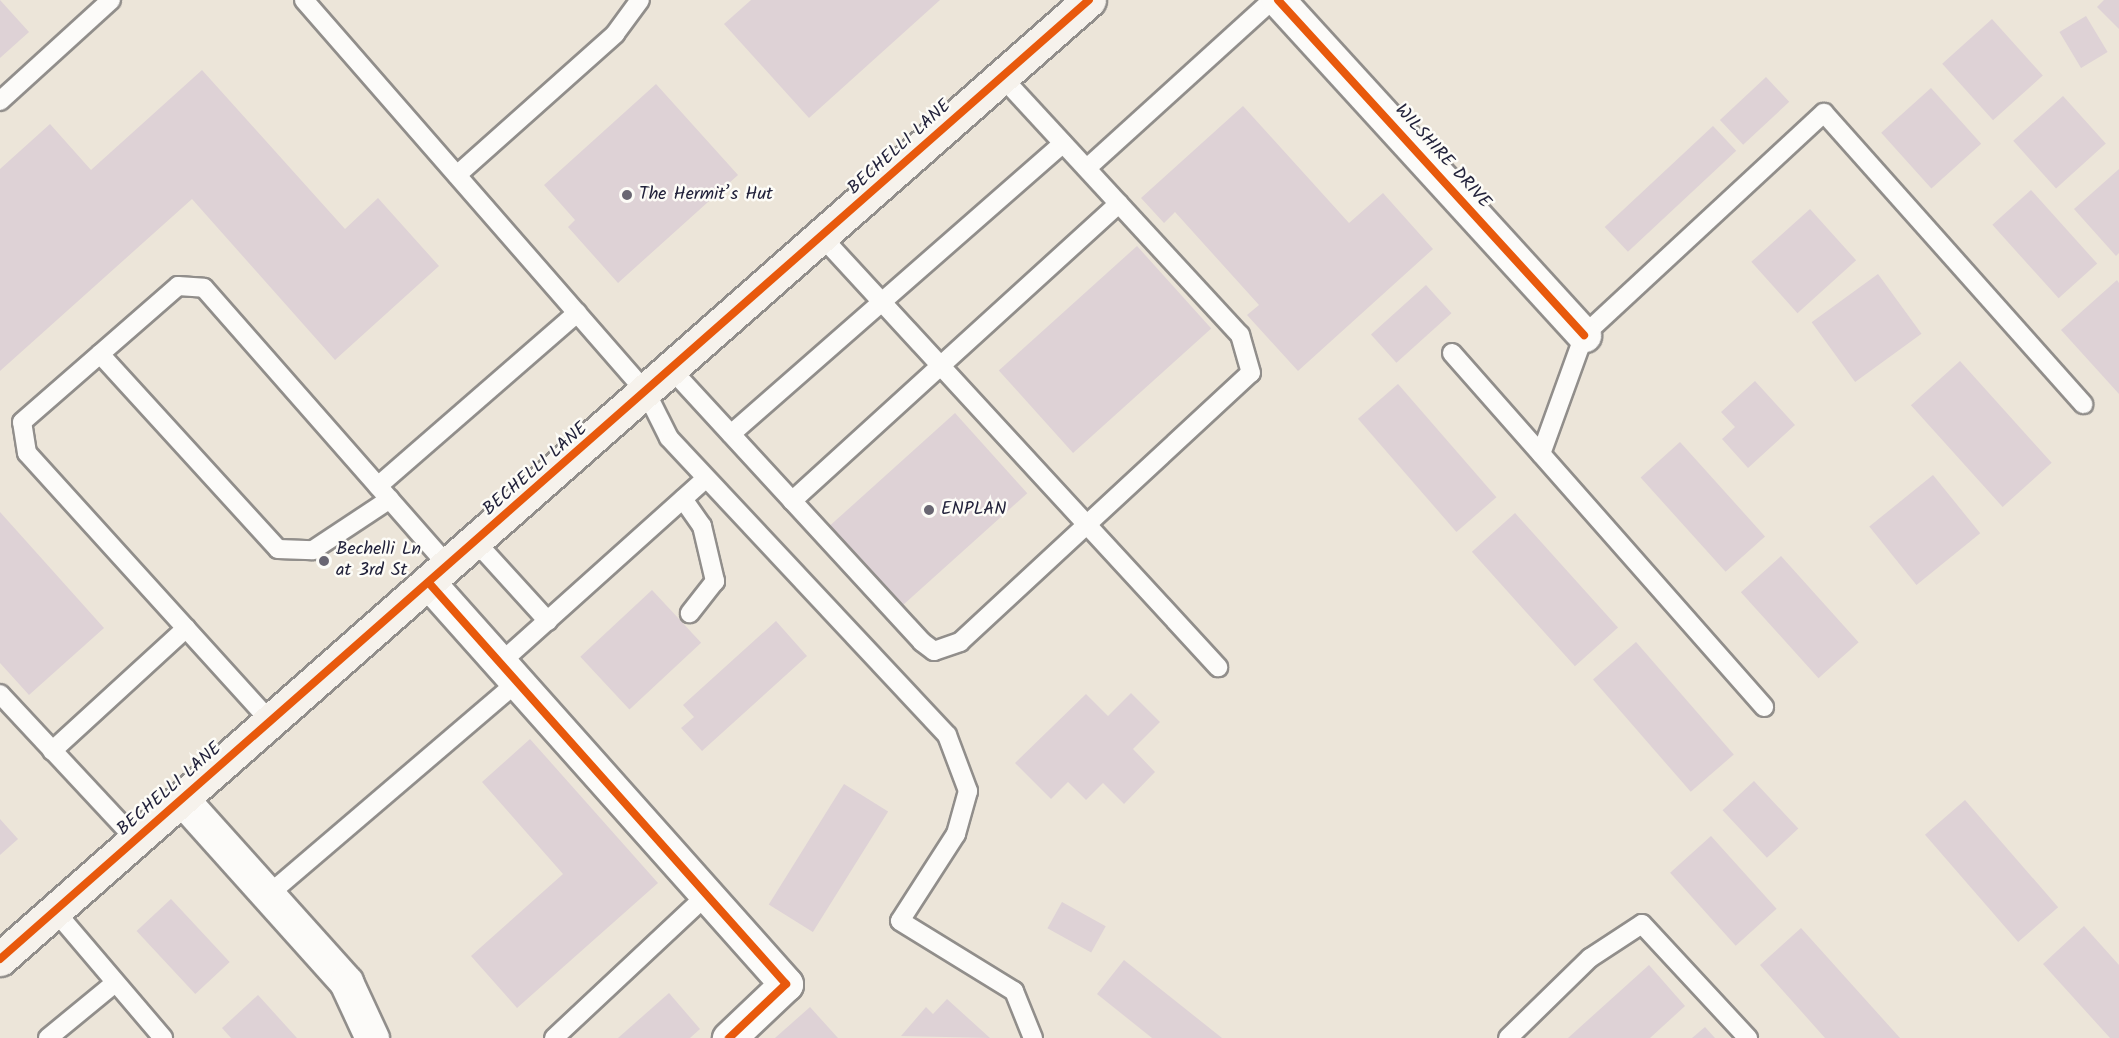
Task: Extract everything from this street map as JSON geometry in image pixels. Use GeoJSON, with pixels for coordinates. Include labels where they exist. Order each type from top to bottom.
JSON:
{"type":"FeatureCollection","features":[{"type":"Feature","properties":{"kind":"main road","name":"BECHELLI LANE"},"geometry":{"type":"LineString","coordinates":[[0,959],[672,370],[1089,0]]}},
{"type":"Feature","properties":{"kind":"street","name":"WILSHIRE DRIVE"},"geometry":{"type":"LineString","coordinates":[[1278,0],[1584,335]]}},
{"type":"Feature","properties":{"kind":"street"},"geometry":{"type":"LineString","coordinates":[[439,575],[507,673],[709,893],[786,984],[729,1038]]}},
{"type":"Feature","properties":{"kind":"street"},"geometry":{"type":"LineString","coordinates":[[182,799],[345,982],[372,1038]]}},
{"type":"Feature","properties":{"kind":"lane"},"geometry":{"type":"LineString","coordinates":[[0,101],[111,0]]}},
{"type":"Feature","properties":{"kind":"lane"},"geometry":{"type":"LineString","coordinates":[[304,0],[646,392],[669,438],[947,735],[968,790],[956,834],[900,921],[1014,991],[1033,1038]]}},
{"type":"Feature","properties":{"kind":"lane"},"geometry":{"type":"LineString","coordinates":[[457,175],[615,34],[639,0]]}},
{"type":"Feature","properties":{"kind":"lane"},"geometry":{"type":"LineString","coordinates":[[1086,168],[1272,0]]}},
{"type":"Feature","properties":{"kind":"lane"},"geometry":{"type":"LineString","coordinates":[[672,370],[934,651],[960,642],[1089,526],[1251,373],[1240,335],[1002,77]]}},
{"type":"Feature","properties":{"kind":"lane"},"geometry":{"type":"LineString","coordinates":[[1541,454],[1584,335],[1824,113],[2083,404]]}},
{"type":"Feature","properties":{"kind":"lane"},"geometry":{"type":"LineString","coordinates":[[731,434],[1063,143]]}},
{"type":"Feature","properties":{"kind":"lane"},"geometry":{"type":"LineString","coordinates":[[792,501],[1119,203]]}},
{"type":"Feature","properties":{"kind":"lane"},"geometry":{"type":"LineString","coordinates":[[822,237],[1218,667]]}},
{"type":"Feature","properties":{"kind":"lane"},"geometry":{"type":"LineString","coordinates":[[271,722],[27,453],[22,422],[178,286],[204,288],[384,493],[439,575]]}},
{"type":"Feature","properties":{"kind":"lane"},"geometry":{"type":"LineString","coordinates":[[100,354],[278,549],[313,550],[384,493],[577,313]]}},
{"type":"Feature","properties":{"kind":"lane"},"geometry":{"type":"LineString","coordinates":[[1452,353],[1764,707]]}},
{"type":"Feature","properties":{"kind":"lane"},"geometry":{"type":"LineString","coordinates":[[268,895],[507,673],[548,621],[706,478]]}},
{"type":"Feature","properties":{"kind":"lane"},"geometry":{"type":"LineString","coordinates":[[683,499],[702,526],[715,581],[690,613]]}},
{"type":"Feature","properties":{"kind":"lane"},"geometry":{"type":"LineString","coordinates":[[476,542],[548,621]]}},
{"type":"Feature","properties":{"kind":"lane"},"geometry":{"type":"LineString","coordinates":[[52,751],[183,624]]}},
{"type":"Feature","properties":{"kind":"lane"},"geometry":{"type":"LineString","coordinates":[[0,694],[136,840]]}},
{"type":"Feature","properties":{"kind":"lane"},"geometry":{"type":"LineString","coordinates":[[554,1038],[709,893]]}},
{"type":"Feature","properties":{"kind":"lane"},"geometry":{"type":"LineString","coordinates":[[55,911],[163,1038]]}},
{"type":"Feature","properties":{"kind":"lane"},"geometry":{"type":"LineString","coordinates":[[1508,1038],[1590,958],[1642,924],[1748,1038]]}},
{"type":"Feature","properties":{"kind":"lane"},"geometry":{"type":"LineString","coordinates":[[48,1038],[115,983]]}},
{"type":"Feature","properties":{"kind":"building"},"geometry":{"type":"Polygon","coordinates":[[[0,0],[29,32],[0,58],[0,0]]]}},
{"type":"Feature","properties":{"kind":"building"},"geometry":{"type":"Polygon","coordinates":[[[751,0],[940,0],[809,118],[724,24],[751,0]]]}},
{"type":"Feature","properties":{"kind":"building"},"geometry":{"type":"Polygon","coordinates":[[[2104,0],[2119,0],[2119,29],[2097,7],[2104,0]]]}},
{"type":"Feature","properties":{"kind":"building"},"geometry":{"type":"Polygon","coordinates":[[[2086,16],[2108,52],[2081,68],[2059,32],[2086,16]]]}},
{"type":"Feature","properties":{"kind":"building"},"geometry":{"type":"Polygon","coordinates":[[[1992,19],[2043,75],[1993,120],[1942,64],[1992,19]]]}},
{"type":"Feature","properties":{"kind":"building"},"geometry":{"type":"Polygon","coordinates":[[[202,70],[345,229],[378,198],[439,266],[335,360],[192,199],[0,371],[0,169],[50,124],[91,170],[202,70]]]}},
{"type":"Feature","properties":{"kind":"building"},"geometry":{"type":"Polygon","coordinates":[[[1766,77],[1789,102],[1743,145],[1720,120],[1766,77]]]}},
{"type":"Feature","properties":{"kind":"building"},"geometry":{"type":"Polygon","coordinates":[[[656,84],[738,175],[618,283],[568,227],[575,220],[544,185],[656,84]]]}},
{"type":"Feature","properties":{"kind":"building"},"geometry":{"type":"Polygon","coordinates":[[[1931,88],[1981,144],[1931,189],[1881,133],[1931,88]]]}},
{"type":"Feature","properties":{"kind":"building"},"geometry":{"type":"Polygon","coordinates":[[[2063,96],[2106,144],[2056,188],[2013,141],[2063,96]]]}},
{"type":"Feature","properties":{"kind":"building"},"geometry":{"type":"Polygon","coordinates":[[[1243,106],[1349,223],[1383,193],[1433,249],[1298,371],[1247,315],[1259,305],[1175,212],[1164,223],[1141,198],[1243,106]]]}},
{"type":"Feature","properties":{"kind":"building"},"geometry":{"type":"Polygon","coordinates":[[[1713,126],[1736,151],[1628,252],[1605,227],[1713,126]]]}},
{"type":"Feature","properties":{"kind":"building"},"geometry":{"type":"Polygon","coordinates":[[[2119,169],[2119,253],[2116,256],[2074,209],[2119,169]]]}},
{"type":"Feature","properties":{"kind":"building"},"geometry":{"type":"Polygon","coordinates":[[[2031,190],[2097,264],[2059,298],[1992,225],[2031,190]]]}},
{"type":"Feature","properties":{"kind":"building"},"geometry":{"type":"Polygon","coordinates":[[[1810,209],[1856,260],[1797,313],[1751,262],[1810,209]]]}},
{"type":"Feature","properties":{"kind":"building"},"geometry":{"type":"Polygon","coordinates":[[[1137,246],[1211,328],[1073,453],[999,370],[1137,246]]]}},
{"type":"Feature","properties":{"kind":"building"},"geometry":{"type":"Polygon","coordinates":[[[1878,274],[1921,334],[1855,382],[1812,322],[1878,274]]]}},
{"type":"Feature","properties":{"kind":"building"},"geometry":{"type":"Polygon","coordinates":[[[2117,280],[2119,283],[2119,394],[2061,330],[2117,280]]]}},
{"type":"Feature","properties":{"kind":"building"},"geometry":{"type":"Polygon","coordinates":[[[1426,285],[1451,313],[1396,363],[1371,335],[1426,285]]]}},
{"type":"Feature","properties":{"kind":"building"},"geometry":{"type":"Polygon","coordinates":[[[1960,361],[2052,463],[2003,507],[1911,405],[1960,361]]]}},
{"type":"Feature","properties":{"kind":"building"},"geometry":{"type":"Polygon","coordinates":[[[1755,381],[1795,425],[1748,468],[1722,439],[1735,427],[1721,412],[1755,381]]]}},
{"type":"Feature","properties":{"kind":"building"},"geometry":{"type":"Polygon","coordinates":[[[1398,384],[1496,497],[1456,532],[1358,419],[1398,384]]]}},
{"type":"Feature","properties":{"kind":"building","name":"ENPLAN"},"geometry":{"type":"Polygon","coordinates":[[[955,413],[1027,493],[902,606],[829,526],[955,413]]]}},
{"type":"Feature","properties":{"kind":"building"},"geometry":{"type":"Polygon","coordinates":[[[1680,442],[1765,536],[1726,572],[1641,477],[1680,442]]]}},
{"type":"Feature","properties":{"kind":"building"},"geometry":{"type":"Polygon","coordinates":[[[1933,475],[1980,533],[1916,585],[1869,527],[1933,475]]]}},
{"type":"Feature","properties":{"kind":"building"},"geometry":{"type":"Polygon","coordinates":[[[0,512],[104,628],[29,695],[0,663],[0,512]]]}},
{"type":"Feature","properties":{"kind":"building"},"geometry":{"type":"Polygon","coordinates":[[[1515,513],[1618,627],[1575,666],[1472,552],[1515,513]]]}},
{"type":"Feature","properties":{"kind":"building"},"geometry":{"type":"Polygon","coordinates":[[[1781,556],[1859,642],[1818,678],[1741,592],[1781,556]]]}},
{"type":"Feature","properties":{"kind":"building"},"geometry":{"type":"Polygon","coordinates":[[[652,590],[701,643],[629,709],[580,657],[652,590]]]}},
{"type":"Feature","properties":{"kind":"building"},"geometry":{"type":"Polygon","coordinates":[[[776,621],[807,656],[702,751],[681,728],[694,717],[683,705],[776,621]]]}},
{"type":"Feature","properties":{"kind":"building"},"geometry":{"type":"Polygon","coordinates":[[[1636,642],[1734,754],[1691,792],[1593,679],[1636,642]]]}},
{"type":"Feature","properties":{"kind":"building"},"geometry":{"type":"Polygon","coordinates":[[[1131,693],[1160,722],[1133,749],[1155,772],[1124,804],[1103,783],[1086,800],[1068,782],[1051,799],[1015,763],[1086,694],[1108,716],[1131,693]]]}},
{"type":"Feature","properties":{"kind":"building"},"geometry":{"type":"Polygon","coordinates":[[[530,739],[658,883],[517,1008],[471,956],[563,874],[482,782],[530,739]]]}},
{"type":"Feature","properties":{"kind":"building"},"geometry":{"type":"Polygon","coordinates":[[[1754,781],[1798,829],[1767,858],[1723,810],[1754,781]]]}},
{"type":"Feature","properties":{"kind":"building"},"geometry":{"type":"Polygon","coordinates":[[[844,784],[888,812],[813,932],[769,904],[844,784]]]}},
{"type":"Feature","properties":{"kind":"building"},"geometry":{"type":"Polygon","coordinates":[[[1965,800],[2058,907],[2018,942],[1925,835],[1965,800]]]}},
{"type":"Feature","properties":{"kind":"building"},"geometry":{"type":"Polygon","coordinates":[[[0,819],[18,839],[0,855],[0,819]]]}},
{"type":"Feature","properties":{"kind":"building"},"geometry":{"type":"Polygon","coordinates":[[[1711,836],[1777,909],[1736,946],[1670,873],[1711,836]]]}},
{"type":"Feature","properties":{"kind":"building"},"geometry":{"type":"Polygon","coordinates":[[[171,899],[230,962],[195,994],[137,931],[171,899]]]}},
{"type":"Feature","properties":{"kind":"building"},"geometry":{"type":"Polygon","coordinates":[[[1062,902],[1106,926],[1091,952],[1047,928],[1062,902]]]}},
{"type":"Feature","properties":{"kind":"building"},"geometry":{"type":"Polygon","coordinates":[[[2084,926],[2119,965],[2119,1038],[2110,1038],[2043,964],[2084,926]]]}},
{"type":"Feature","properties":{"kind":"building"},"geometry":{"type":"Polygon","coordinates":[[[1801,928],[1900,1038],[1825,1038],[1760,965],[1801,928]]]}},
{"type":"Feature","properties":{"kind":"building"},"geometry":{"type":"Polygon","coordinates":[[[1124,960],[1222,1038],[1152,1038],[1097,994],[1124,960]]]}},
{"type":"Feature","properties":{"kind":"building"},"geometry":{"type":"Polygon","coordinates":[[[1649,965],[1685,1006],[1650,1038],[1568,1038],[1649,965]]]}},
{"type":"Feature","properties":{"kind":"building"},"geometry":{"type":"Polygon","coordinates":[[[669,993],[700,1029],[690,1038],[618,1038],[669,993]]]}},
{"type":"Feature","properties":{"kind":"building"},"geometry":{"type":"Polygon","coordinates":[[[258,995],[297,1038],[231,1038],[222,1028],[258,995]]]}},
{"type":"Feature","properties":{"kind":"building"},"geometry":{"type":"Polygon","coordinates":[[[947,999],[990,1038],[901,1036],[926,1007],[933,1014],[947,999]]]}},
{"type":"Feature","properties":{"kind":"building"},"geometry":{"type":"Polygon","coordinates":[[[810,1007],[838,1038],[775,1038],[810,1007]]]}},
{"type":"Feature","properties":{"kind":"building"},"geometry":{"type":"Polygon","coordinates":[[[1705,1027],[1715,1038],[1692,1038],[1705,1027]]]}},
{"type":"Feature","properties":{"kind":"cycle path"},"geometry":{"type":"LineString","coordinates":[[0,959],[1089,0]]}},
{"type":"Feature","properties":{"kind":"cycle path"},"geometry":{"type":"LineString","coordinates":[[1278,0],[1584,335]]}},
{"type":"Feature","properties":{"kind":"cycle path"},"geometry":{"type":"LineString","coordinates":[[429,583],[786,984],[729,1038]]}},
{"type":"Feature","properties":{"kind":"place","name":"The Hermit’s Hut"},"geometry":{"type":"Point","coordinates":[627,195]}},
{"type":"Feature","properties":{"kind":"place","name":"ENPLAN"},"geometry":{"type":"Point","coordinates":[929,510]}},
{"type":"Feature","properties":{"kind":"place","name":"Bechelli Ln at 3rd St"},"geometry":{"type":"Point","coordinates":[324,561]}}]}
